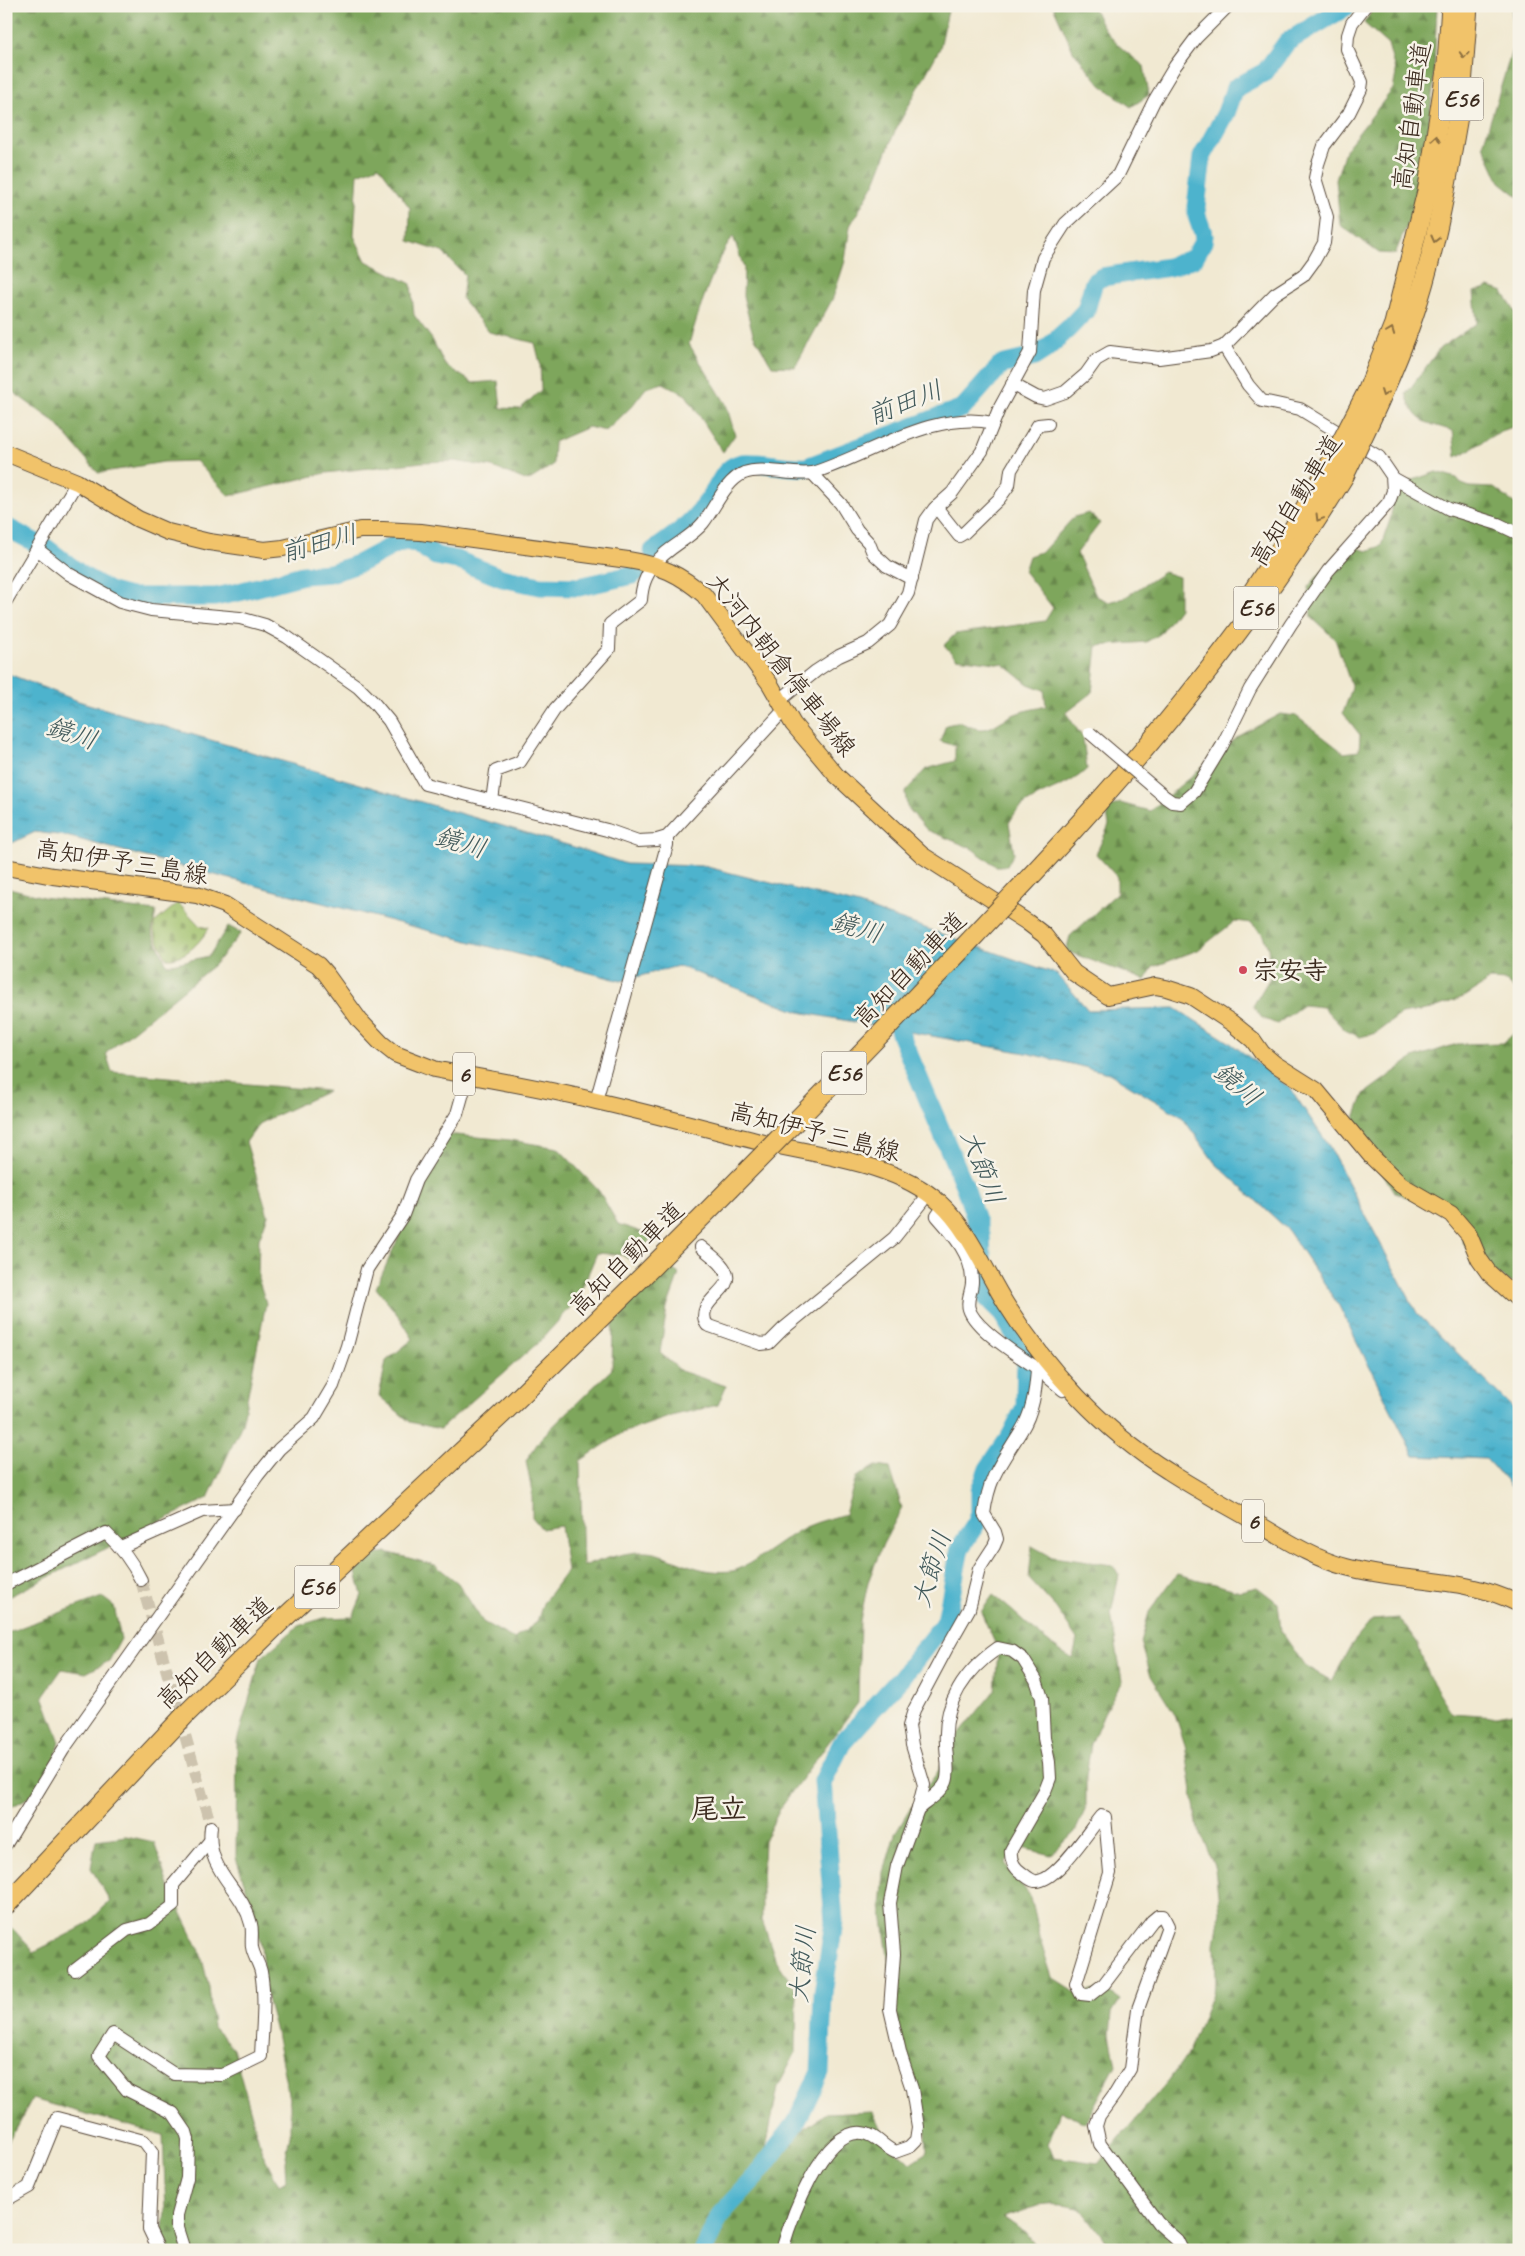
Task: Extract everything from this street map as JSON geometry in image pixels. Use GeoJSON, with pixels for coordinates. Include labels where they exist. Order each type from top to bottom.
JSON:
{"type":"FeatureCollection","features":[{"type":"Feature","properties":{"kind":"highway","name":"高知自動車道"},"geometry":{"type":"LineString","coordinates":[[6,1905],[186,1714],[280,1622],[502,1414],[636,1278],[814,1104],[1158,734],[1225,649],[1307,536],[1335,473],[1378,406],[1413,317],[1436,236],[1436,189],[1451,6]]}},
{"type":"Feature","properties":{"kind":"highway","name":"高知自動車道"},"geometry":{"type":"LineString","coordinates":[[1436,189],[1461,99],[1468,6]]}},
{"type":"Feature","properties":{"kind":"highway","name":"E56"},"geometry":{"type":"LineString","coordinates":[[6,1889],[216,1672],[636,1278]]}},
{"type":"Feature","properties":{"kind":"main road","name":"大河内朝倉停車場線"},"geometry":{"type":"LineString","coordinates":[[6,453],[77,482],[138,519],[168,532],[252,549],[283,548],[360,530],[421,532],[654,564],[691,583],[704,595],[782,704],[793,724],[836,775],[922,855],[1027,922],[1044,936],[1074,973],[1108,996],[1156,986],[1166,988],[1191,996],[1232,1023],[1253,1040],[1262,1053],[1275,1064],[1316,1090],[1371,1156],[1401,1185],[1451,1214],[1468,1235],[1479,1259],[1489,1273],[1519,1300]]}},
{"type":"Feature","properties":{"kind":"main road","name":"高知伊予三島線"},"geometry":{"type":"LineString","coordinates":[[6,867],[53,876],[197,895],[219,902],[314,962],[326,974],[370,1034],[395,1054],[434,1069],[596,1101],[878,1169],[905,1179],[944,1206],[1010,1310],[1037,1347],[1069,1386],[1107,1426],[1144,1455],[1186,1482],[1316,1557],[1362,1571],[1465,1585],[1497,1594],[1519,1604]]}},
{"type":"Feature","properties":{"kind":"street"},"geometry":{"type":"LineString","coordinates":[[596,1101],[667,841],[782,704],[816,671],[839,656],[868,643],[890,625],[904,601],[912,578],[926,520],[936,507],[952,493],[982,451],[993,423],[1030,352],[1034,290],[1043,258],[1051,242],[1081,207],[1118,175],[1154,102],[1175,66],[1196,38],[1228,6]]}},
{"type":"Feature","properties":{"kind":"street"},"geometry":{"type":"LineString","coordinates":[[1015,380],[1036,397],[1045,399],[1065,392],[1086,374],[1096,360],[1110,352],[1159,358],[1211,351],[1224,346],[1275,294],[1303,276],[1324,243],[1327,218],[1315,178],[1324,146],[1349,113],[1361,89],[1362,82],[1347,49],[1348,35],[1352,23],[1365,6]]}},
{"type":"Feature","properties":{"kind":"street"},"geometry":{"type":"LineString","coordinates":[[1090,733],[1172,802],[1181,802],[1194,792],[1222,746],[1250,689],[1291,624],[1328,571],[1390,502],[1393,491],[1393,478],[1389,469],[1379,457],[1327,424],[1300,410],[1262,401],[1248,385],[1224,346]]}},
{"type":"Feature","properties":{"kind":"street"},"geometry":{"type":"LineString","coordinates":[[492,801],[496,771],[520,762],[555,709],[609,649],[610,624],[641,600],[642,583],[654,564],[670,548],[699,526],[729,486],[743,474],[753,471],[799,475],[812,473],[899,437],[956,420],[979,419],[993,423]]}},
{"type":"Feature","properties":{"kind":"street"},"geometry":{"type":"LineString","coordinates":[[936,507],[959,536],[999,499],[1009,485],[1011,470],[1038,425],[1048,424]]}},
{"type":"Feature","properties":{"kind":"street"},"geometry":{"type":"LineString","coordinates":[[812,473],[840,504],[857,530],[869,543],[873,553],[887,566],[912,578]]}},
{"type":"Feature","properties":{"kind":"street"},"geometry":{"type":"LineString","coordinates":[[1393,478],[1449,510],[1498,524],[1519,534]]}},
{"type":"Feature","properties":{"kind":"street"},"geometry":{"type":"LineString","coordinates":[[6,601],[77,482]]}},
{"type":"Feature","properties":{"kind":"street"},"geometry":{"type":"LineString","coordinates":[[37,549],[69,574],[120,602],[151,610],[240,618],[265,625],[329,666],[374,703],[389,721],[425,784],[608,830],[638,841],[667,841]]}},
{"type":"Feature","properties":{"kind":"street"},"geometry":{"type":"LineString","coordinates":[[6,1844],[63,1750],[278,1449],[314,1418],[333,1386],[347,1346],[367,1270],[403,1215],[416,1180],[457,1114],[468,1075]]}},
{"type":"Feature","properties":{"kind":"street"},"geometry":{"type":"LineString","coordinates":[[701,1247],[725,1269],[728,1276],[726,1283],[704,1310],[704,1320],[707,1326],[761,1344],[769,1343],[783,1329],[894,1238],[929,1194]]}},
{"type":"Feature","properties":{"kind":"street"},"geometry":{"type":"LineString","coordinates":[[944,1206],[937,1216],[964,1253],[971,1272],[972,1282],[968,1308],[972,1316],[990,1334],[1022,1359],[1036,1367],[1063,1390],[1069,1386]]}},
{"type":"Feature","properties":{"kind":"street"},"geometry":{"type":"LineString","coordinates":[[782,2250],[794,2212],[802,2196],[825,2157],[840,2140],[847,2135],[862,2133],[872,2136],[886,2148],[895,2152],[909,2147],[916,2140],[918,2127],[912,2088],[901,2056],[890,2009],[894,1954],[890,1903],[897,1866],[918,1809],[924,1785],[912,1745],[909,1726],[914,1710],[969,1610],[979,1569],[997,1539],[984,1514],[986,1500],[990,1484],[998,1466],[1022,1430],[1027,1417],[1036,1386],[1036,1367]]}},
{"type":"Feature","properties":{"kind":"street"},"geometry":{"type":"LineString","coordinates":[[120,1547],[207,1509],[235,1509]]}},
{"type":"Feature","properties":{"kind":"street"},"geometry":{"type":"LineString","coordinates":[[6,1584],[106,1533],[134,1564],[141,1580]]}},
{"type":"Feature","properties":{"kind":"street"},"geometry":{"type":"LineString","coordinates":[[918,1809],[946,1784],[948,1776],[945,1732],[950,1705],[961,1685],[980,1660],[998,1648],[1012,1650],[1023,1659],[1042,1698],[1050,1778],[1046,1791],[1011,1850],[1010,1858],[1018,1870],[1029,1878],[1036,1881],[1044,1879],[1064,1864],[1100,1816],[1105,1817],[1110,1873],[1076,1984],[1081,1994],[1090,1995],[1104,1984],[1152,1921],[1158,1916],[1163,1916],[1168,1926],[1138,2009],[1130,2069],[1115,2094],[1098,2116],[1096,2126],[1100,2144],[1158,2223],[1177,2240],[1182,2250]]}},
{"type":"Feature","properties":{"kind":"street"},"geometry":{"type":"LineString","coordinates":[[184,2250],[177,2228],[177,2215],[187,2178],[188,2139],[186,2132],[173,2113],[127,2090],[99,2056],[113,2034],[174,2074],[222,2075],[261,2056],[263,1996],[261,1971],[252,1948],[251,1924],[245,1908],[220,1873],[209,1842],[211,1827]]}},
{"type":"Feature","properties":{"kind":"street"},"geometry":{"type":"LineString","coordinates":[[75,1970],[127,1930],[149,1924],[173,1906],[173,1885],[209,1842]]}},
{"type":"Feature","properties":{"kind":"street"},"geometry":{"type":"LineString","coordinates":[[6,2200],[29,2187],[57,2118],[144,2141],[152,2152],[149,2229],[159,2250]]}},
{"type":"Feature","properties":{"kind":"green space"},"geometry":{"type":"Polygon","coordinates":[[[6,6],[949,6],[940,48],[895,131],[875,182],[850,226],[845,261],[833,298],[795,367],[772,366],[753,334],[743,296],[744,268],[733,236],[719,261],[702,302],[689,344],[726,404],[735,435],[723,452],[686,395],[663,383],[646,388],[632,406],[606,431],[588,427],[554,442],[553,465],[528,481],[492,467],[454,461],[423,462],[326,473],[229,496],[196,461],[164,462],[98,473],[56,423],[6,387],[6,6]],[[379,166],[358,174],[354,236],[366,261],[411,284],[414,315],[432,339],[445,365],[473,383],[498,381],[501,408],[520,409],[541,390],[540,363],[535,343],[489,332],[462,299],[465,275],[442,252],[409,241],[410,208],[379,166]]]}},
{"type":"Feature","properties":{"kind":"green space"},"geometry":{"type":"Polygon","coordinates":[[[1053,6],[1093,6],[1108,33],[1127,53],[1144,66],[1149,95],[1131,107],[1101,85],[1073,51],[1053,6]]]}},
{"type":"Feature","properties":{"kind":"green space"},"geometry":{"type":"Polygon","coordinates":[[[1375,6],[1437,6],[1433,89],[1425,151],[1411,215],[1395,254],[1379,253],[1340,225],[1336,180],[1345,150],[1393,89],[1396,74],[1388,44],[1364,23],[1375,6]]]}},
{"type":"Feature","properties":{"kind":"green space"},"geometry":{"type":"Polygon","coordinates":[[[1512,6],[1519,6],[1519,197],[1500,182],[1483,145],[1513,47],[1512,6]]]}},
{"type":"Feature","properties":{"kind":"green space"},"geometry":{"type":"Polygon","coordinates":[[[1489,287],[1503,292],[1519,318],[1519,426],[1502,431],[1456,457],[1453,431],[1418,417],[1409,404],[1406,394],[1440,348],[1477,323],[1474,292],[1489,287]]]}},
{"type":"Feature","properties":{"kind":"green space"},"geometry":{"type":"Polygon","coordinates":[[[1436,472],[1457,478],[1462,484],[1470,487],[1494,488],[1519,507],[1519,994],[1506,981],[1490,980],[1466,996],[1432,1009],[1401,1014],[1376,1033],[1360,1037],[1345,1030],[1323,1007],[1303,1005],[1277,1024],[1262,1018],[1253,1006],[1271,976],[1268,948],[1262,933],[1251,923],[1235,921],[1198,950],[1153,967],[1145,980],[1066,951],[1070,936],[1117,893],[1117,877],[1096,854],[1109,825],[1106,809],[1120,803],[1150,811],[1239,736],[1280,714],[1296,716],[1344,753],[1359,751],[1360,735],[1343,713],[1352,688],[1335,639],[1311,617],[1308,587],[1338,553],[1352,546],[1367,551],[1381,546],[1391,517],[1393,487],[1436,472]]]}},
{"type":"Feature","properties":{"kind":"green space"},"geometry":{"type":"Polygon","coordinates":[[[1089,513],[1100,523],[1077,553],[1096,596],[1109,602],[1124,598],[1164,572],[1179,577],[1179,608],[1160,634],[1146,642],[1097,646],[1092,693],[1066,713],[1083,738],[1087,769],[1071,781],[1034,798],[1017,811],[1009,823],[1014,853],[1007,866],[996,866],[971,848],[927,830],[907,807],[905,792],[926,769],[955,761],[955,746],[940,741],[946,725],[960,722],[977,729],[984,729],[1019,713],[1046,706],[1044,690],[1028,684],[1003,664],[956,658],[944,645],[955,634],[1045,621],[1053,608],[1024,571],[1029,556],[1043,551],[1074,517],[1089,513]]]}},
{"type":"Feature","properties":{"kind":"green space"},"geometry":{"type":"Polygon","coordinates":[[[6,887],[43,897],[156,911],[152,932],[167,965],[209,956],[228,926],[241,933],[214,965],[106,1053],[112,1072],[328,1091],[260,1123],[246,1142],[268,1215],[259,1239],[258,1278],[266,1303],[242,1424],[208,1498],[6,1598],[6,887]]]}},
{"type":"Feature","properties":{"kind":"green space"},"geometry":{"type":"Polygon","coordinates":[[[178,903],[200,926],[209,928],[201,939],[186,953],[173,958],[166,958],[154,932],[154,923],[178,903]]]}},
{"type":"Feature","properties":{"kind":"green space"},"geometry":{"type":"Polygon","coordinates":[[[1519,1029],[1519,1287],[1483,1266],[1462,1241],[1466,1227],[1455,1217],[1394,1192],[1353,1123],[1364,1094],[1413,1058],[1457,1044],[1503,1043],[1519,1029]]]}},
{"type":"Feature","properties":{"kind":"green space"},"geometry":{"type":"Polygon","coordinates":[[[444,1134],[510,1140],[558,1148],[599,1191],[618,1224],[653,1236],[634,1262],[622,1255],[597,1253],[577,1300],[540,1341],[440,1429],[410,1422],[379,1396],[386,1361],[413,1339],[400,1318],[376,1288],[444,1134]]]}},
{"type":"Feature","properties":{"kind":"green space"},"geometry":{"type":"Polygon","coordinates":[[[669,1267],[679,1274],[667,1308],[660,1353],[681,1371],[726,1386],[718,1405],[675,1415],[622,1433],[580,1461],[583,1566],[620,1555],[649,1552],[711,1571],[739,1569],[800,1530],[845,1514],[856,1477],[876,1466],[890,1468],[902,1508],[883,1544],[868,1582],[860,1621],[858,1703],[782,1805],[764,1841],[762,1920],[775,1958],[797,1992],[796,2052],[778,2087],[764,2158],[824,2114],[873,2112],[886,2141],[910,2163],[927,2152],[926,2132],[898,2046],[896,2014],[881,1906],[884,1872],[895,1834],[910,1809],[937,1773],[954,1740],[995,1690],[998,1650],[981,1612],[993,1595],[1052,1645],[1073,1659],[1077,1639],[1056,1608],[1029,1579],[1032,1546],[1052,1557],[1113,1565],[1119,1575],[1111,1614],[1122,1681],[1104,1713],[1091,1744],[1086,1776],[1086,1808],[1075,1832],[1051,1855],[1018,1847],[1005,1863],[1031,1897],[1042,1946],[1052,1977],[1077,1993],[1105,1989],[1120,2000],[1112,2014],[1110,2034],[1116,2065],[1085,2123],[1060,2111],[1048,2144],[1054,2157],[1098,2163],[1169,2080],[1190,2050],[1216,1983],[1215,1944],[1220,1911],[1215,1869],[1197,1824],[1185,1745],[1175,1714],[1151,1676],[1141,1642],[1149,1612],[1177,1574],[1240,1591],[1257,1587],[1278,1603],[1281,1631],[1305,1666],[1332,1681],[1352,1644],[1372,1620],[1399,1618],[1417,1642],[1428,1675],[1452,1713],[1496,1716],[1519,1712],[1519,2250],[1127,2250],[1104,2239],[1082,2209],[1071,2206],[1051,2205],[1024,2210],[1004,2218],[1026,2232],[1039,2250],[713,2250],[717,2228],[698,2250],[158,2250],[166,2213],[163,2135],[32,2099],[6,2146],[6,1933],[12,1928],[34,1952],[86,1925],[110,1901],[91,1868],[96,1840],[126,1836],[154,1842],[167,1883],[200,1951],[209,1987],[213,2027],[233,2048],[262,2152],[279,2185],[286,2181],[285,2162],[290,2135],[290,2104],[275,2028],[265,1991],[261,1946],[251,1903],[236,1858],[237,1741],[261,1658],[298,1626],[324,1618],[353,1617],[362,1595],[353,1561],[386,1552],[435,1565],[458,1583],[483,1622],[514,1639],[537,1622],[543,1603],[567,1571],[561,1526],[542,1529],[532,1517],[532,1492],[526,1461],[541,1438],[612,1369],[613,1322],[646,1287],[669,1267]]]}},
{"type":"Feature","properties":{"kind":"green space"},"geometry":{"type":"Polygon","coordinates":[[[102,1597],[114,1606],[121,1639],[109,1661],[86,1673],[62,1669],[43,1696],[60,1742],[47,1787],[6,1810],[6,1633],[102,1597]]]}},
{"type":"Feature","properties":{"kind":"water","name":"鏡川"},"geometry":{"type":"Polygon","coordinates":[[[6,673],[78,701],[571,846],[626,864],[703,866],[859,905],[1057,974],[1088,1010],[1175,1008],[1229,1042],[1290,1088],[1329,1146],[1417,1313],[1519,1414],[1519,1495],[1486,1459],[1414,1456],[1339,1306],[1287,1229],[1215,1163],[1182,1117],[1109,1073],[1026,1053],[799,1012],[678,966],[621,981],[66,836],[35,832],[12,843],[6,843],[6,673]]]}},
{"type":"Feature","properties":{"kind":"waterway","name":"前田川"},"geometry":{"type":"LineString","coordinates":[[653,551],[679,532],[694,518],[732,467],[742,463],[807,467],[963,408],[1001,365],[1034,357],[1045,350],[1069,328],[1086,310],[1094,282],[1102,277],[1169,267],[1194,258],[1203,242],[1204,236],[1196,207],[1202,157],[1226,113],[1235,88],[1265,72],[1287,42],[1347,6]]}},
{"type":"Feature","properties":{"kind":"waterway","name":"前田川"},"geometry":{"type":"LineString","coordinates":[[6,527],[36,543]]}},
{"type":"Feature","properties":{"kind":"waterway","name":"前田川"},"geometry":{"type":"LineString","coordinates":[[45,547],[83,576],[111,592],[130,597],[215,597],[303,575],[330,573],[360,563],[398,543],[407,541],[418,544],[436,556],[457,560],[502,578],[540,586],[579,587],[632,575],[639,570]]}},
{"type":"Feature","properties":{"kind":"waterway","name":"大節川"},"geometry":{"type":"LineString","coordinates":[[704,2250],[720,2215],[756,2176],[796,2123],[820,2072],[823,1994],[834,1922],[823,1781],[842,1743],[901,1678],[946,1621],[960,1548],[976,1524],[980,1514],[980,1491],[988,1469],[1011,1435],[1025,1407],[1026,1353],[1001,1312],[987,1298],[983,1283],[981,1235],[965,1187],[901,1036],[892,1005]]}},
{"type":"Feature","properties":{"kind":"tunnel"},"geometry":{"type":"LineString","coordinates":[[141,1580],[211,1827]]}},
{"type":"Feature","properties":{"kind":"place","name":"宗安寺"},"geometry":{"type":"Point","coordinates":[1243,970]}},
{"type":"Feature","properties":{"kind":"district","name":"尾立"},"geometry":{"type":"Point","coordinates":[719,1808]}}]}
